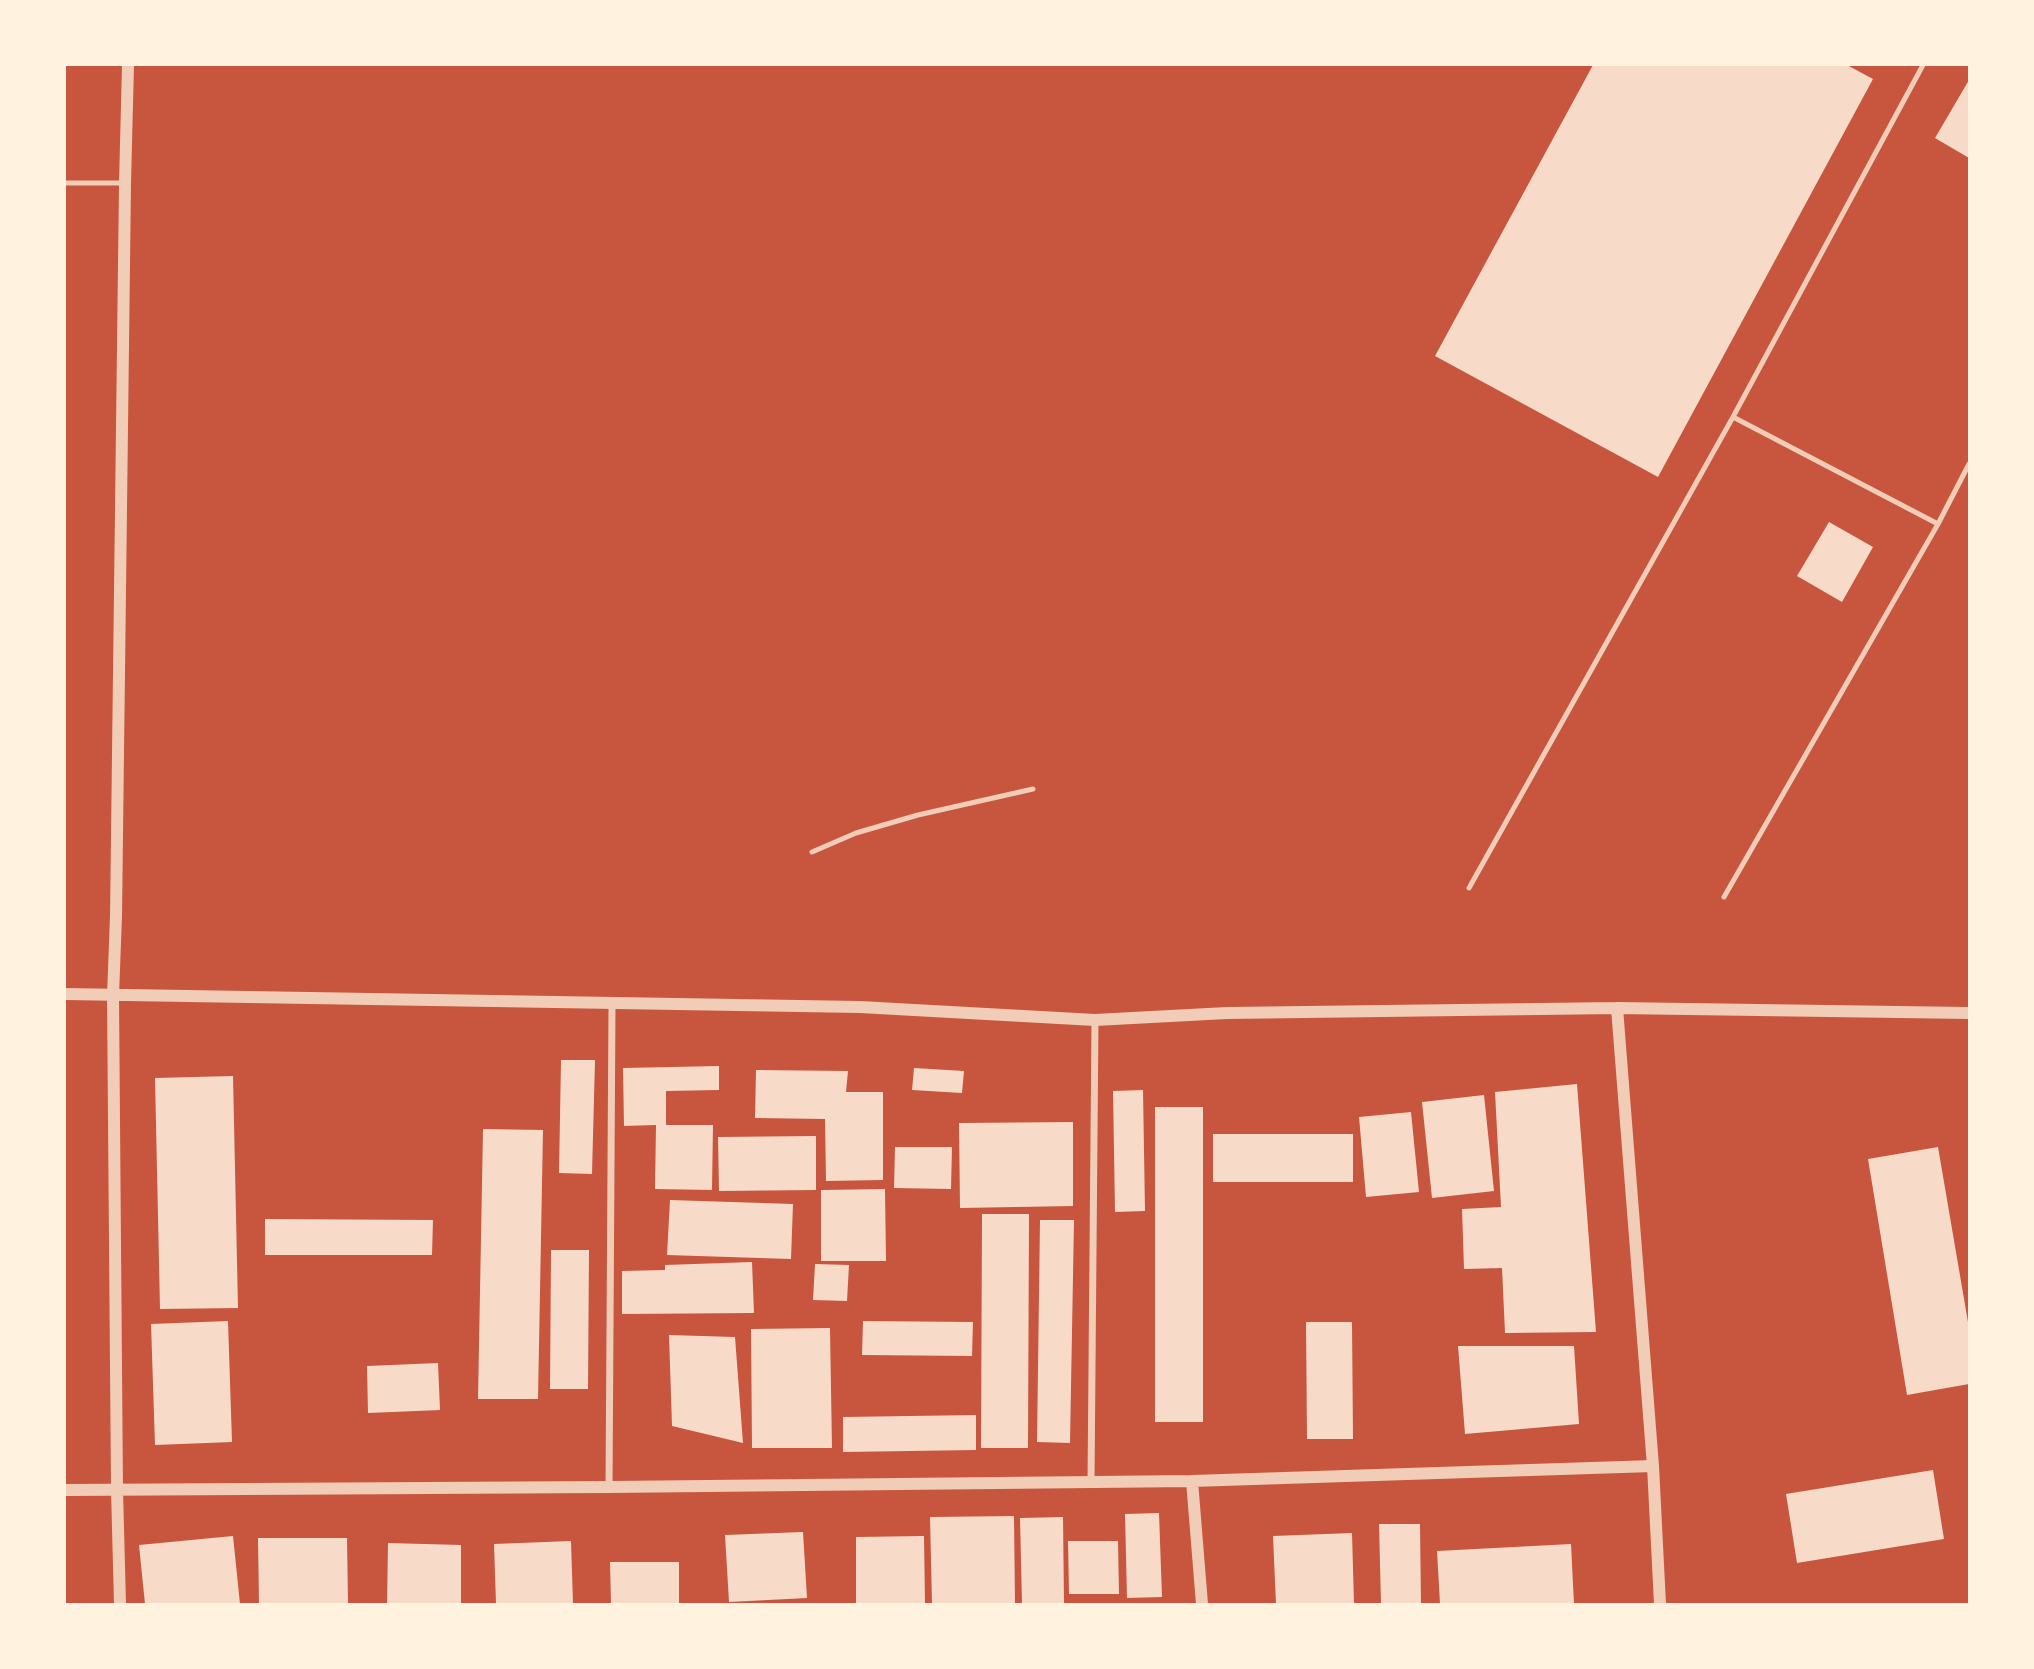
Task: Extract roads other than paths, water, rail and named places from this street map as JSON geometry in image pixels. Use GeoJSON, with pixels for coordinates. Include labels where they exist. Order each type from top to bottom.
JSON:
{"type":"FeatureCollection","features":[{"type":"Feature","properties":{"kind":"street"},"geometry":{"type":"LineString","coordinates":[[120,1604],[113,996],[117,916],[128,65]]}},
{"type":"Feature","properties":{"kind":"street"},"geometry":{"type":"LineString","coordinates":[[65,994],[860,1007],[1095,1020],[1227,1013],[1617,1008],[1969,1013]]}},
{"type":"Feature","properties":{"kind":"street"},"geometry":{"type":"LineString","coordinates":[[609,1487],[612,1004]]}},
{"type":"Feature","properties":{"kind":"street"},"geometry":{"type":"LineString","coordinates":[[1617,1008],[1653,1466],[1660,1604]]}},
{"type":"Feature","properties":{"kind":"street"},"geometry":{"type":"LineString","coordinates":[[1091,1482],[1095,1020]]}},
{"type":"Feature","properties":{"kind":"street"},"geometry":{"type":"LineString","coordinates":[[65,1490],[1192,1481],[1653,1466]]}},
{"type":"Feature","properties":{"kind":"street"},"geometry":{"type":"LineString","coordinates":[[1192,1481],[1202,1604]]}},
{"type":"Feature","properties":{"kind":"lane"},"geometry":{"type":"LineString","coordinates":[[1469,888],[1733,417],[1923,65]]}},
{"type":"Feature","properties":{"kind":"lane"},"geometry":{"type":"LineString","coordinates":[[65,183],[125,183]]}},
{"type":"Feature","properties":{"kind":"lane"},"geometry":{"type":"LineString","coordinates":[[1733,417],[1938,524]]}},
{"type":"Feature","properties":{"kind":"lane"},"geometry":{"type":"LineString","coordinates":[[1724,897],[1938,524],[1969,464]]}},
{"type":"Feature","properties":{"kind":"lane"},"geometry":{"type":"LineString","coordinates":[[811,852],[856,833],[918,815],[1033,789]]}}]}
